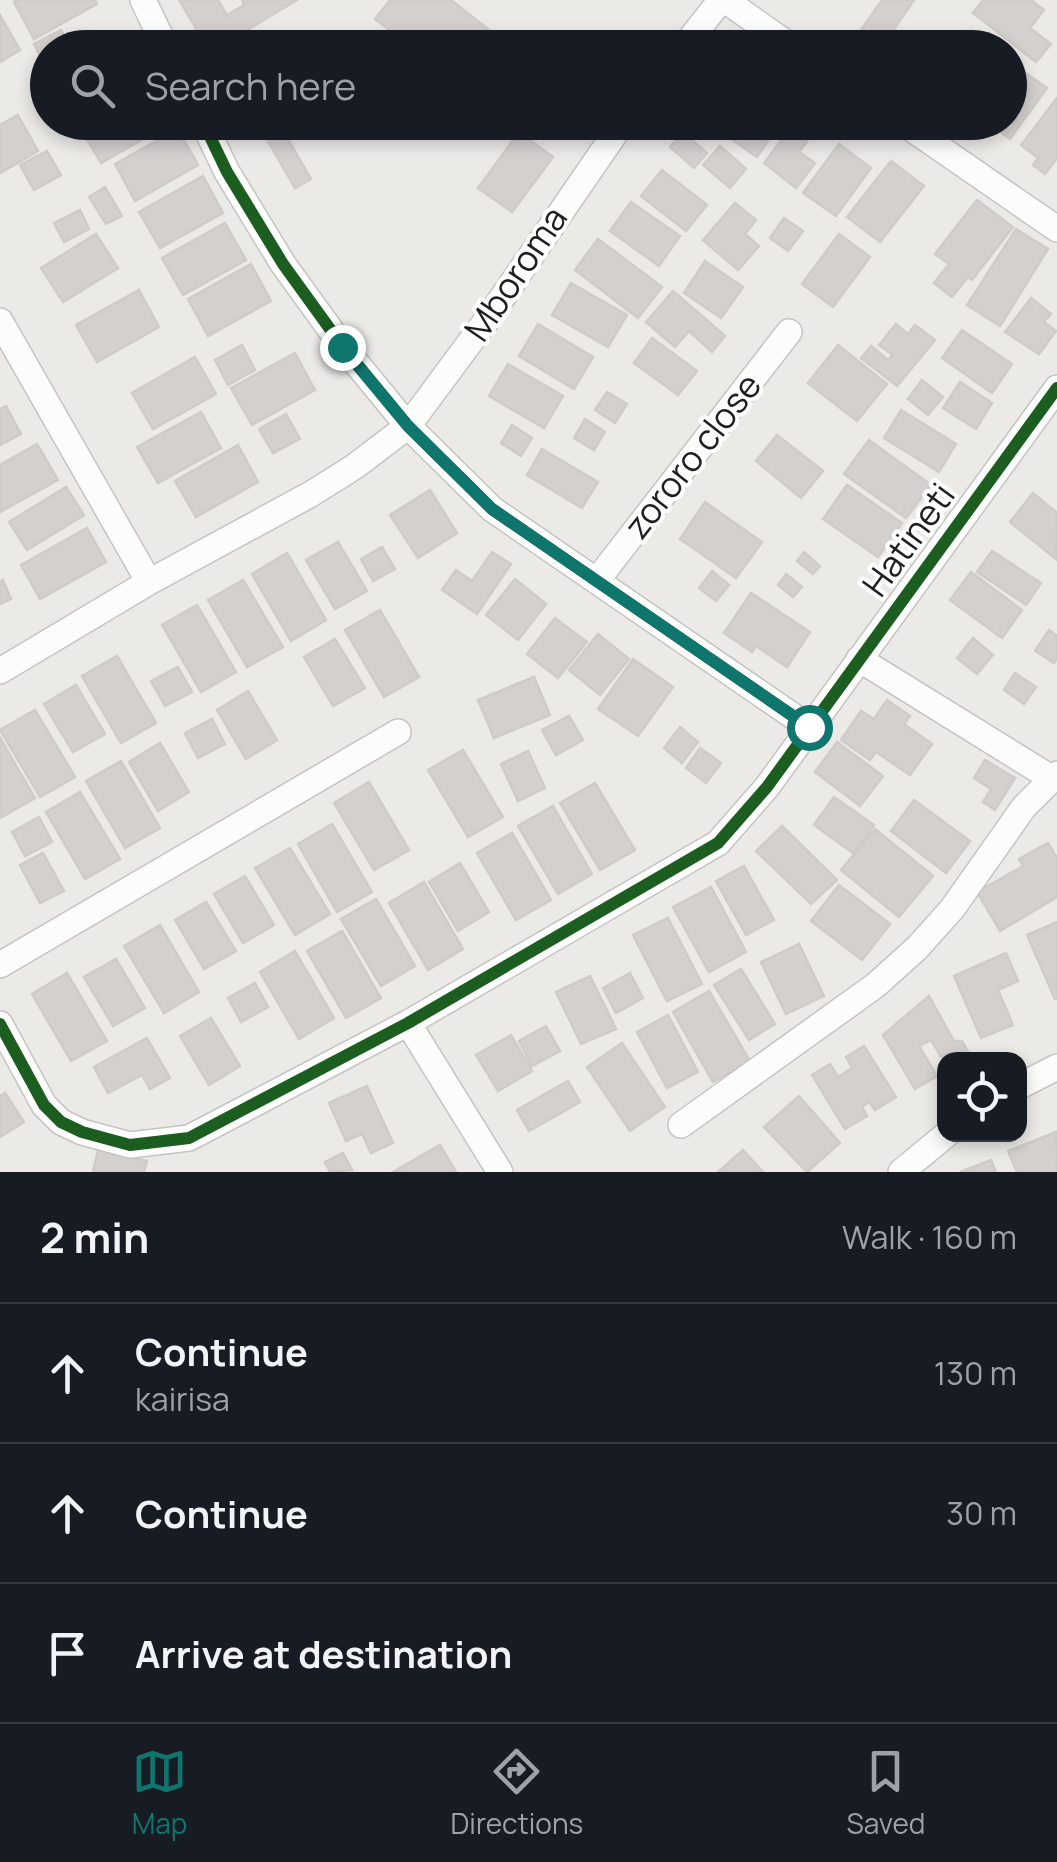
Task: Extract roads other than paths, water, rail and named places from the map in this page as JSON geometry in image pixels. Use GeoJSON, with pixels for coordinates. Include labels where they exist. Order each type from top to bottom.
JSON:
{"type":"FeatureCollection","features":[{"type":"Feature","properties":{"kind":"street"},"geometry":{"type":"LineString","coordinates":[[144,0],[158,30]]}},
{"type":"Feature","properties":{"kind":"street"},"geometry":{"type":"LineString","coordinates":[[698,30],[723,0],[767,30]]}},
{"type":"Feature","properties":{"kind":"street"},"geometry":{"type":"LineString","coordinates":[[212,140],[283,264],[342,347],[408,426],[492,509],[809,727]]}},
{"type":"Feature","properties":{"kind":"street","name":"Mboroma"},"geometry":{"type":"LineString","coordinates":[[0,671],[149,582],[354,468],[408,426],[491,314],[610,140]]}},
{"type":"Feature","properties":{"kind":"street"},"geometry":{"type":"LineString","coordinates":[[928,140],[1057,230]]}},
{"type":"Feature","properties":{"kind":"street"},"geometry":{"type":"LineString","coordinates":[[0,321],[149,582]]}},
{"type":"Feature","properties":{"kind":"street","name":"zororo close"},"geometry":{"type":"LineString","coordinates":[[598,579],[789,332]]}},
{"type":"Feature","properties":{"kind":"street","name":"Hatineti"},"geometry":{"type":"LineString","coordinates":[[0,1024],[44,1105],[61,1122],[130,1145],[189,1138],[408,1023],[718,843],[749,810],[1057,388]]}},
{"type":"Feature","properties":{"kind":"street"},"geometry":{"type":"LineString","coordinates":[[681,1126],[876,985],[917,948],[992,855],[1024,808],[1054,776],[859,658]]}},
{"type":"Feature","properties":{"kind":"street"},"geometry":{"type":"LineString","coordinates":[[0,964],[398,732]]}},
{"type":"Feature","properties":{"kind":"street"},"geometry":{"type":"LineString","coordinates":[[408,1023],[500,1172]]}},
{"type":"Feature","properties":{"kind":"street"},"geometry":{"type":"LineString","coordinates":[[1027,1083],[1057,1068]]}},
{"type":"Feature","properties":{"kind":"street"},"geometry":{"type":"LineString","coordinates":[[901,1172],[937,1142]]}}]}
